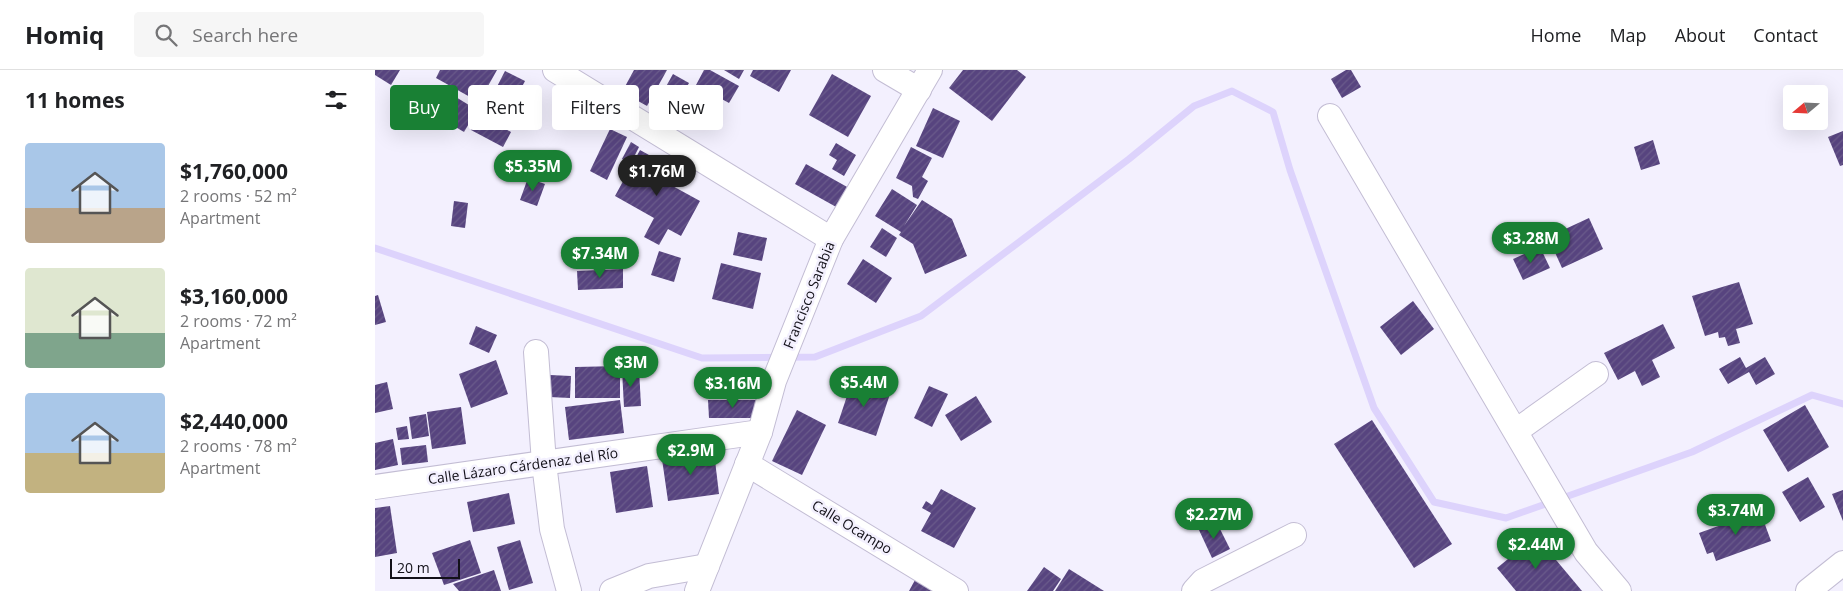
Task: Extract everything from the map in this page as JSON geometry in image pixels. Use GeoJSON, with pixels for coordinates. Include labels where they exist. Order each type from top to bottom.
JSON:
{"type":"FeatureCollection","features":[{"type":"Feature","properties":{"kind":"street"},"geometry":{"type":"LineString","coordinates":[[555,70],[831,239]]}},
{"type":"Feature","properties":{"kind":"street"},"geometry":{"type":"LineString","coordinates":[[885,70],[924,80]]}},
{"type":"Feature","properties":{"kind":"street","name":"Francisco Sarabia"},"geometry":{"type":"LineString","coordinates":[[697,591],[760,432],[774,381],[831,239],[924,80]]}},
{"type":"Feature","properties":{"kind":"street"},"geometry":{"type":"LineString","coordinates":[[1330,116],[1586,552],[1619,591]]}},
{"type":"Feature","properties":{"kind":"street"},"geometry":{"type":"LineString","coordinates":[[536,352],[544,463],[552,529],[569,591]]}},
{"type":"Feature","properties":{"kind":"street"},"geometry":{"type":"LineString","coordinates":[[1516,431],[1596,374]]}},
{"type":"Feature","properties":{"kind":"street","name":"Calle Lázaro Cárdenaz del Río"},"geometry":{"type":"LineString","coordinates":[[375,487],[760,432]]}},
{"type":"Feature","properties":{"kind":"street","name":"Calle Ocampo"},"geometry":{"type":"LineString","coordinates":[[747,464],[956,591]]}},
{"type":"Feature","properties":{"kind":"street"},"geometry":{"type":"LineString","coordinates":[[1194,591],[1203,581],[1294,535]]}},
{"type":"Feature","properties":{"kind":"street"},"geometry":{"type":"LineString","coordinates":[[1808,591],[1843,564]]}},
{"type":"Feature","properties":{"kind":"street"},"geometry":{"type":"LineString","coordinates":[[612,591],[649,576],[707,566]]}},
{"type":"Feature","properties":{"kind":"building"},"geometry":{"type":"Polygon","coordinates":[[[375,70],[400,70],[391,85],[375,75],[375,70]]]}},
{"type":"Feature","properties":{"kind":"building"},"geometry":{"type":"Polygon","coordinates":[[[440,70],[497,70],[489,85],[468,85],[468,96],[458,90],[458,85],[449,85],[436,78],[440,70]]]}},
{"type":"Feature","properties":{"kind":"building"},"geometry":{"type":"Polygon","coordinates":[[[634,70],[667,70],[659,85],[649,85],[649,102],[647,106],[639,102],[639,85],[626,85],[634,70]]]}},
{"type":"Feature","properties":{"kind":"building"},"geometry":{"type":"Polygon","coordinates":[[[704,70],[710,70],[739,86],[729,103],[723,100],[723,85],[696,85],[704,70]]]}},
{"type":"Feature","properties":{"kind":"building"},"geometry":{"type":"Polygon","coordinates":[[[724,70],[744,70],[739,79],[724,70]]]}},
{"type":"Feature","properties":{"kind":"building"},"geometry":{"type":"Polygon","coordinates":[[[753,70],[791,70],[779,92],[750,76],[753,70]]]}},
{"type":"Feature","properties":{"kind":"building"},"geometry":{"type":"Polygon","coordinates":[[[963,70],[1017,70],[1026,77],[992,121],[949,88],[963,70]]]}},
{"type":"Feature","properties":{"kind":"building"},"geometry":{"type":"Polygon","coordinates":[[[1346,70],[1351,70],[1361,87],[1342,98],[1331,79],[1346,70]]]}},
{"type":"Feature","properties":{"kind":"building"},"geometry":{"type":"Polygon","coordinates":[[[505,71],[525,81],[523,85],[498,85],[505,71]]]}},
{"type":"Feature","properties":{"kind":"building"},"geometry":{"type":"Polygon","coordinates":[[[673,74],[689,83],[688,85],[667,85],[673,74]]]}},
{"type":"Feature","properties":{"kind":"building"},"geometry":{"type":"Polygon","coordinates":[[[832,74],[871,96],[848,137],[809,115],[832,74]]]}},
{"type":"Feature","properties":{"kind":"building"},"geometry":{"type":"Polygon","coordinates":[[[458,98],[468,104],[468,125],[464,132],[458,128],[458,98]]]}},
{"type":"Feature","properties":{"kind":"building"},"geometry":{"type":"Polygon","coordinates":[[[933,108],[960,121],[943,158],[916,146],[933,108]]]}},
{"type":"Feature","properties":{"kind":"building"},"geometry":{"type":"Polygon","coordinates":[[[471,130],[507,130],[511,132],[503,147],[471,130]]]}},
{"type":"Feature","properties":{"kind":"building"},"geometry":{"type":"Polygon","coordinates":[[[610,130],[627,137],[607,180],[590,171],[610,130]]]}},
{"type":"Feature","properties":{"kind":"building"},"geometry":{"type":"Polygon","coordinates":[[[1843,131],[1843,165],[1840,166],[1828,137],[1843,131]]]}},
{"type":"Feature","properties":{"kind":"building"},"geometry":{"type":"Polygon","coordinates":[[[1653,140],[1660,164],[1641,170],[1634,147],[1653,140]]]}},
{"type":"Feature","properties":{"kind":"building"},"geometry":{"type":"Polygon","coordinates":[[[631,142],[639,147],[631,163],[622,159],[631,142]]]}},
{"type":"Feature","properties":{"kind":"building"},"geometry":{"type":"Polygon","coordinates":[[[836,143],[856,155],[844,176],[832,169],[837,160],[829,155],[836,143]]]}},
{"type":"Feature","properties":{"kind":"building"},"geometry":{"type":"Polygon","coordinates":[[[911,147],[932,158],[922,177],[928,181],[918,199],[913,197],[912,186],[896,178],[911,147]]]}},
{"type":"Feature","properties":{"kind":"building"},"geometry":{"type":"Polygon","coordinates":[[[640,150],[676,170],[669,184],[700,201],[681,236],[668,229],[659,245],[644,237],[654,218],[615,196],[640,150]]]}},
{"type":"Feature","properties":{"kind":"building"},"geometry":{"type":"Polygon","coordinates":[[[806,164],[849,188],[838,208],[795,184],[806,164]]]}},
{"type":"Feature","properties":{"kind":"building"},"geometry":{"type":"Polygon","coordinates":[[[528,178],[545,184],[537,206],[520,200],[528,178]]]}},
{"type":"Feature","properties":{"kind":"building"},"geometry":{"type":"Polygon","coordinates":[[[892,189],[917,205],[904,226],[922,200],[952,219],[967,256],[925,274],[913,244],[899,235],[901,232],[875,216],[892,189]]]}},
{"type":"Feature","properties":{"kind":"building"},"geometry":{"type":"Polygon","coordinates":[[[454,201],[468,203],[465,228],[451,226],[454,201]]]}},
{"type":"Feature","properties":{"kind":"building"},"geometry":{"type":"Polygon","coordinates":[[[1589,218],[1603,249],[1562,268],[1548,237],[1589,218]]]}},
{"type":"Feature","properties":{"kind":"building"},"geometry":{"type":"Polygon","coordinates":[[[882,228],[897,238],[886,257],[870,247],[882,228]]]}},
{"type":"Feature","properties":{"kind":"building"},"geometry":{"type":"Polygon","coordinates":[[[738,232],[767,238],[762,261],[733,255],[738,232]]]}},
{"type":"Feature","properties":{"kind":"building"},"geometry":{"type":"Polygon","coordinates":[[[1540,247],[1550,268],[1523,280],[1513,259],[1540,247]]]}},
{"type":"Feature","properties":{"kind":"building"},"geometry":{"type":"Polygon","coordinates":[[[659,251],[681,258],[674,282],[651,275],[659,251]]]}},
{"type":"Feature","properties":{"kind":"building"},"geometry":{"type":"Polygon","coordinates":[[[863,259],[892,278],[876,303],[847,284],[863,259]]]}},
{"type":"Feature","properties":{"kind":"building"},"geometry":{"type":"Polygon","coordinates":[[[721,263],[761,273],[753,309],[712,299],[721,263]]]}},
{"type":"Feature","properties":{"kind":"building"},"geometry":{"type":"Polygon","coordinates":[[[623,269],[623,288],[578,290],[577,271],[623,269]]]}},
{"type":"Feature","properties":{"kind":"building"},"geometry":{"type":"Polygon","coordinates":[[[1739,282],[1753,324],[1736,329],[1740,343],[1728,346],[1725,337],[1719,338],[1718,332],[1705,336],[1692,296],[1739,282]]]}},
{"type":"Feature","properties":{"kind":"building"},"geometry":{"type":"Polygon","coordinates":[[[378,295],[386,322],[375,325],[375,296],[378,295]]]}},
{"type":"Feature","properties":{"kind":"building"},"geometry":{"type":"Polygon","coordinates":[[[1413,301],[1434,329],[1401,355],[1380,327],[1413,301]]]}},
{"type":"Feature","properties":{"kind":"building"},"geometry":{"type":"Polygon","coordinates":[[[1663,324],[1675,348],[1652,360],[1660,377],[1642,386],[1635,371],[1618,380],[1604,353],[1663,324]]]}},
{"type":"Feature","properties":{"kind":"building"},"geometry":{"type":"Polygon","coordinates":[[[476,326],[497,335],[489,353],[469,344],[476,326]]]}},
{"type":"Feature","properties":{"kind":"building"},"geometry":{"type":"Polygon","coordinates":[[[1740,357],[1746,368],[1765,357],[1775,374],[1756,385],[1749,372],[1728,384],[1719,369],[1740,357]]]}},
{"type":"Feature","properties":{"kind":"building"},"geometry":{"type":"Polygon","coordinates":[[[496,360],[508,394],[471,408],[459,374],[496,360]]]}},
{"type":"Feature","properties":{"kind":"building"},"geometry":{"type":"Polygon","coordinates":[[[620,366],[620,398],[575,398],[575,367],[620,366]]]}},
{"type":"Feature","properties":{"kind":"building"},"geometry":{"type":"Polygon","coordinates":[[[639,369],[641,406],[624,407],[622,370],[639,369]]]}},
{"type":"Feature","properties":{"kind":"building"},"geometry":{"type":"Polygon","coordinates":[[[727,370],[728,395],[709,397],[708,371],[727,370]]]}},
{"type":"Feature","properties":{"kind":"building"},"geometry":{"type":"Polygon","coordinates":[[[550,375],[571,376],[570,398],[549,397],[550,375]]]}},
{"type":"Feature","properties":{"kind":"building"},"geometry":{"type":"Polygon","coordinates":[[[852,381],[890,394],[876,436],[838,423],[852,381]]]}},
{"type":"Feature","properties":{"kind":"building"},"geometry":{"type":"Polygon","coordinates":[[[387,382],[393,409],[375,413],[375,385],[387,382]]]}},
{"type":"Feature","properties":{"kind":"building"},"geometry":{"type":"Polygon","coordinates":[[[929,386],[948,394],[932,427],[914,418],[929,386]]]}},
{"type":"Feature","properties":{"kind":"building"},"geometry":{"type":"Polygon","coordinates":[[[976,396],[992,422],[961,441],[945,415],[976,396]]]}},
{"type":"Feature","properties":{"kind":"building"},"geometry":{"type":"Polygon","coordinates":[[[620,400],[624,433],[569,440],[565,407],[620,400]]]}},
{"type":"Feature","properties":{"kind":"building"},"geometry":{"type":"Polygon","coordinates":[[[708,400],[758,400],[758,418],[709,418],[708,400]]]}},
{"type":"Feature","properties":{"kind":"building"},"geometry":{"type":"Polygon","coordinates":[[[1805,405],[1829,447],[1788,472],[1763,430],[1805,405]]]}},
{"type":"Feature","properties":{"kind":"building"},"geometry":{"type":"Polygon","coordinates":[[[461,407],[466,444],[432,449],[427,412],[461,407]]]}},
{"type":"Feature","properties":{"kind":"building"},"geometry":{"type":"Polygon","coordinates":[[[797,410],[826,425],[802,475],[772,461],[797,410]]]}},
{"type":"Feature","properties":{"kind":"building"},"geometry":{"type":"Polygon","coordinates":[[[426,414],[429,436],[412,439],[409,417],[426,414]]]}},
{"type":"Feature","properties":{"kind":"building"},"geometry":{"type":"Polygon","coordinates":[[[1372,420],[1452,544],[1414,568],[1334,444],[1372,420]]]}},
{"type":"Feature","properties":{"kind":"building"},"geometry":{"type":"Polygon","coordinates":[[[407,426],[409,439],[398,440],[396,428],[407,426]]]}},
{"type":"Feature","properties":{"kind":"building"},"geometry":{"type":"Polygon","coordinates":[[[393,439],[398,465],[375,470],[375,443],[393,439]]]}},
{"type":"Feature","properties":{"kind":"building"},"geometry":{"type":"Polygon","coordinates":[[[426,445],[428,462],[402,465],[400,448],[426,445]]]}},
{"type":"Feature","properties":{"kind":"building"},"geometry":{"type":"Polygon","coordinates":[[[714,452],[719,494],[668,501],[662,459],[714,452]]]}},
{"type":"Feature","properties":{"kind":"building"},"geometry":{"type":"Polygon","coordinates":[[[647,466],[653,507],[616,513],[610,472],[647,466]]]}},
{"type":"Feature","properties":{"kind":"building"},"geometry":{"type":"Polygon","coordinates":[[[1808,477],[1825,507],[1800,522],[1782,492],[1808,477]]]}},
{"type":"Feature","properties":{"kind":"building"},"geometry":{"type":"Polygon","coordinates":[[[941,489],[976,508],[954,548],[921,531],[931,513],[922,508],[926,501],[932,505],[941,489]]]}},
{"type":"Feature","properties":{"kind":"building"},"geometry":{"type":"Polygon","coordinates":[[[1843,490],[1843,521],[1832,494],[1843,490]]]}},
{"type":"Feature","properties":{"kind":"building"},"geometry":{"type":"Polygon","coordinates":[[[509,493],[515,524],[473,532],[467,502],[509,493]]]}},
{"type":"Feature","properties":{"kind":"building"},"geometry":{"type":"Polygon","coordinates":[[[390,506],[397,553],[375,557],[375,508],[390,506]]]}},
{"type":"Feature","properties":{"kind":"building"},"geometry":{"type":"Polygon","coordinates":[[[1760,511],[1771,541],[1716,561],[1713,552],[1707,554],[1699,533],[1760,511]]]}},
{"type":"Feature","properties":{"kind":"building"},"geometry":{"type":"Polygon","coordinates":[[[1216,521],[1230,549],[1212,558],[1199,530],[1216,521]]]}},
{"type":"Feature","properties":{"kind":"building"},"geometry":{"type":"Polygon","coordinates":[[[1536,536],[1582,591],[1516,591],[1497,568],[1536,536]]]}},
{"type":"Feature","properties":{"kind":"building"},"geometry":{"type":"Polygon","coordinates":[[[470,540],[481,573],[444,585],[432,553],[470,540]]]}},
{"type":"Feature","properties":{"kind":"building"},"geometry":{"type":"Polygon","coordinates":[[[520,540],[533,583],[509,590],[497,547],[520,540]]]}},
{"type":"Feature","properties":{"kind":"building"},"geometry":{"type":"Polygon","coordinates":[[[1044,567],[1061,579],[1053,591],[1027,591],[1044,567]]]}},
{"type":"Feature","properties":{"kind":"building"},"geometry":{"type":"Polygon","coordinates":[[[1069,569],[1104,591],[1055,591],[1069,569]]]}},
{"type":"Feature","properties":{"kind":"building"},"geometry":{"type":"Polygon","coordinates":[[[494,570],[501,591],[459,591],[453,584],[494,570]]]}},
{"type":"Feature","properties":{"kind":"building"},"geometry":{"type":"Polygon","coordinates":[[[915,580],[934,591],[909,591],[915,580]]]}},
{"type":"Feature","properties":{"kind":"waterway"},"geometry":{"type":"LineString","coordinates":[[375,248],[702,358],[815,357],[921,316],[1129,159],[1194,106],[1232,91],[1273,112],[1290,170],[1374,408],[1434,502],[1506,518],[1692,452],[1812,395],[1843,404]]}}]}
